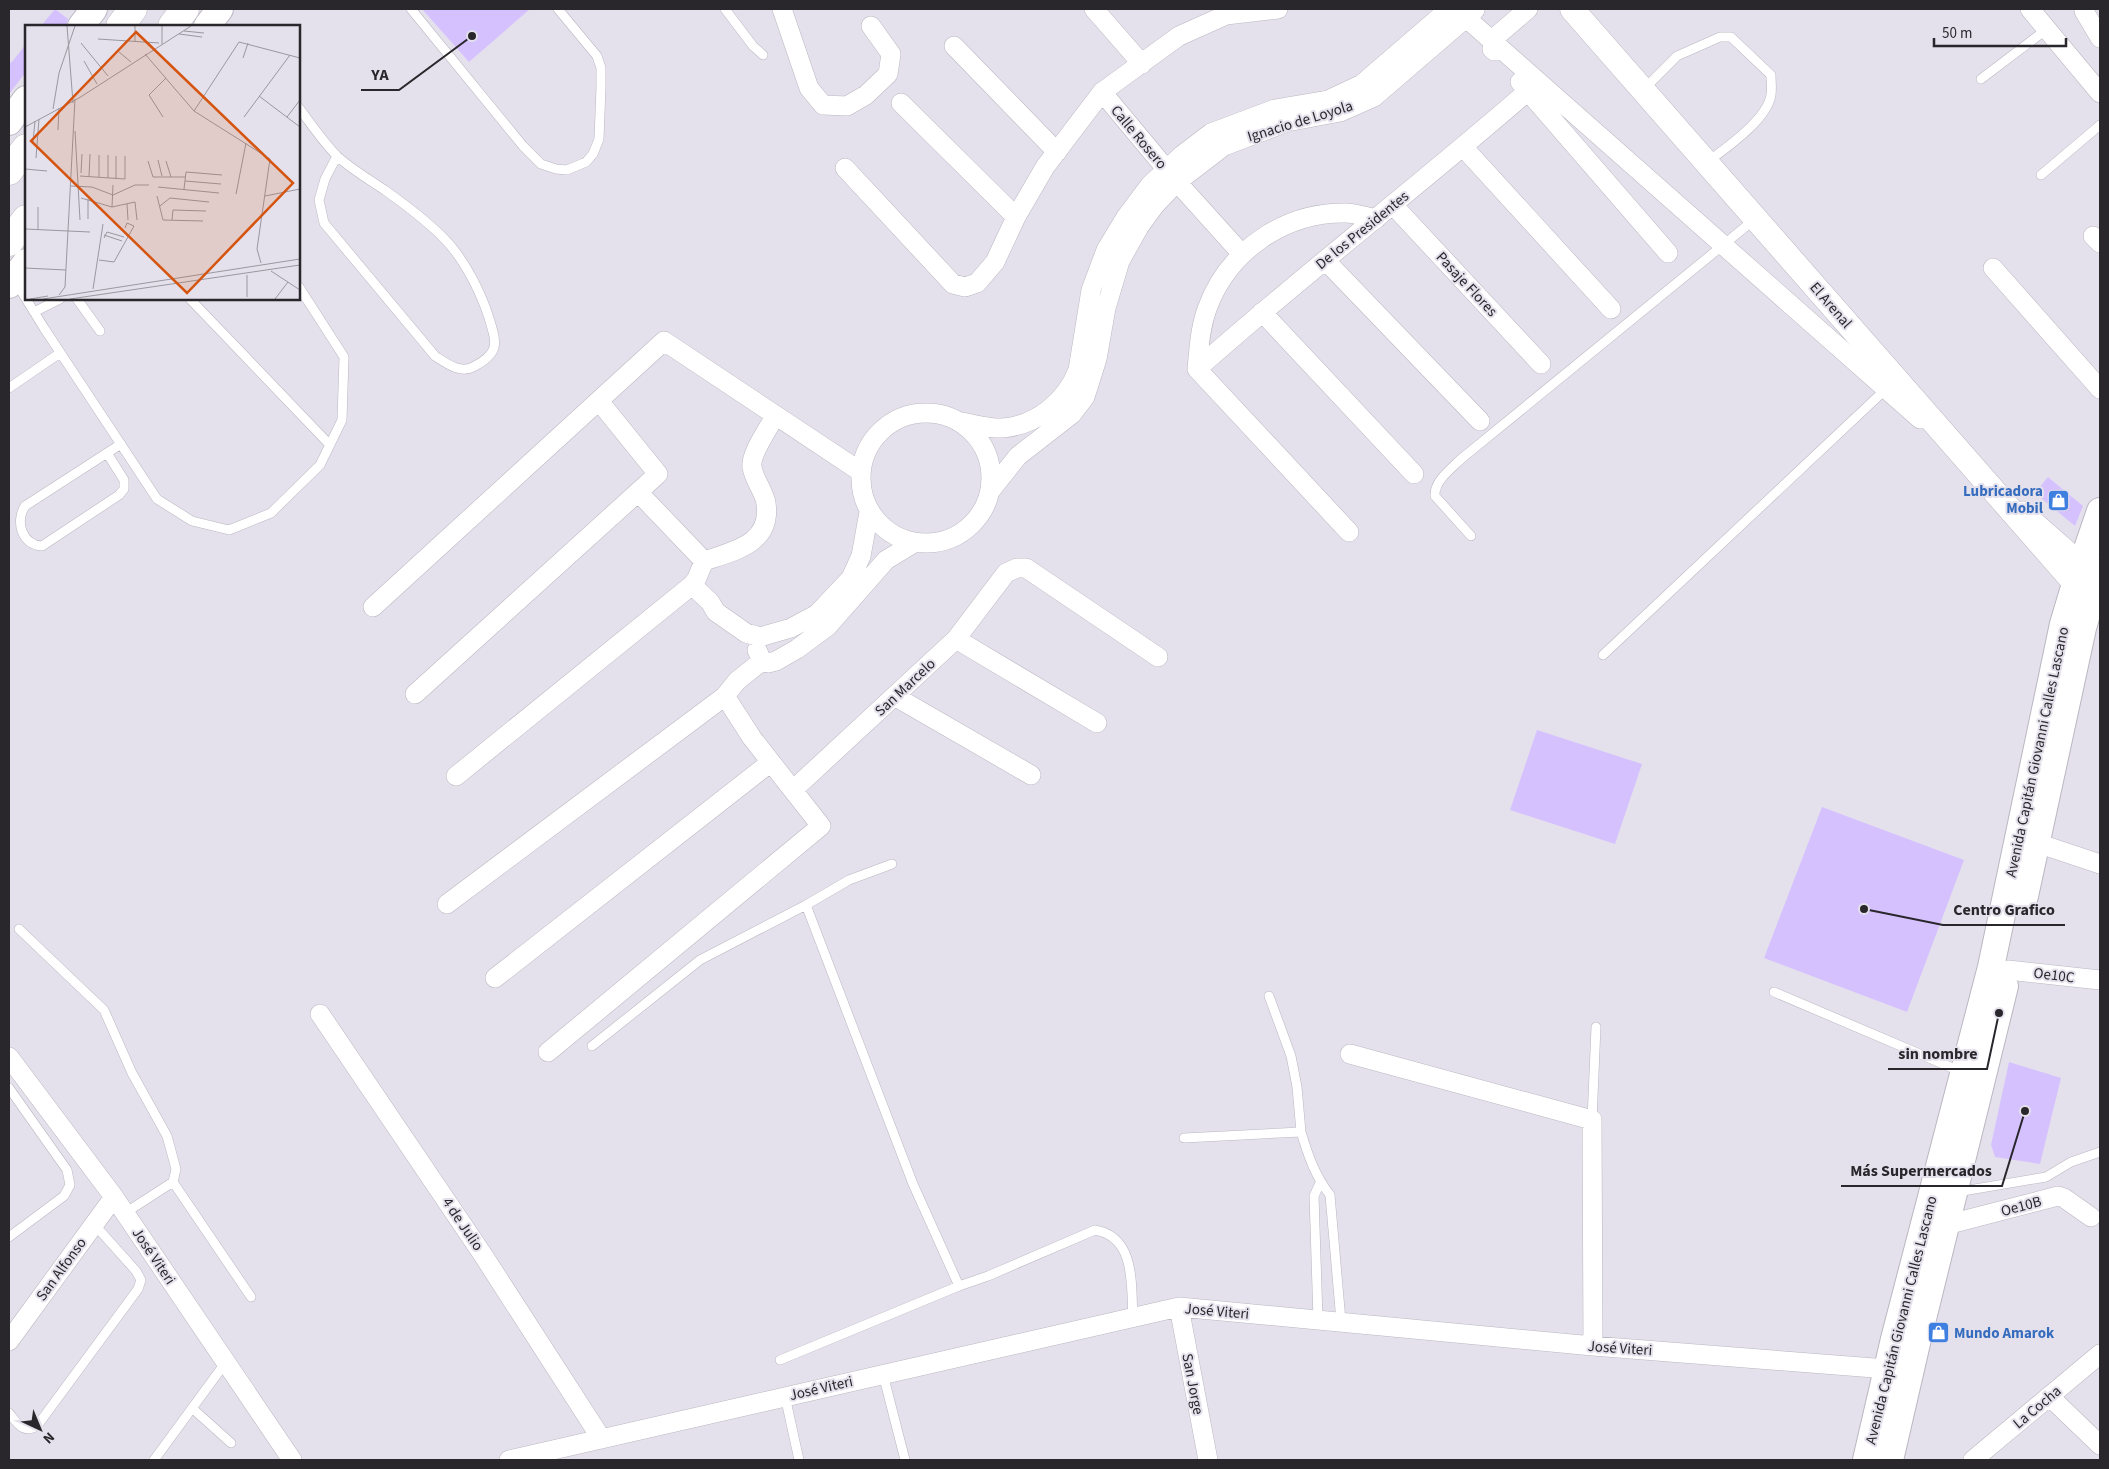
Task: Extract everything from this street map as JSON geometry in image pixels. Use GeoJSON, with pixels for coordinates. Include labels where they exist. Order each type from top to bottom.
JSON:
{"type":"FeatureCollection","features":[{"type":"Feature","properties":{"kind":"highway"},"geometry":{"type":"LineString","coordinates":[[121,25],[134,9]]}},
{"type":"Feature","properties":{"kind":"highway"},"geometry":{"type":"LineString","coordinates":[[173,25],[185,9]]}},
{"type":"Feature","properties":{"kind":"highway"},"geometry":{"type":"LineString","coordinates":[[9,171],[25,149]]}},
{"type":"Feature","properties":{"kind":"highway"},"geometry":{"type":"LineString","coordinates":[[9,242],[25,220]]}},
{"type":"Feature","properties":{"kind":"main road"},"geometry":{"type":"LineString","coordinates":[[82,25],[94,9]]}},
{"type":"Feature","properties":{"kind":"main road"},"geometry":{"type":"LineString","coordinates":[[9,122],[25,100]]}},
{"type":"Feature","properties":{"kind":"main road","name":"Avenida Capitán Giovanni Calles Lascano"},"geometry":{"type":"LineString","coordinates":[[1866,1460],[1899,1369],[1946,1225],[2037,843],[2083,628],[2100,511]]}},
{"type":"Feature","properties":{"kind":"main road","name":"Avenida Capitán Giovanni Calles Lascano"},"geometry":{"type":"LineString","coordinates":[[1890,1460],[1899,1369],[1964,1073],[1991,967],[2063,624],[2089,588],[2100,568]]}},
{"type":"Feature","properties":{"kind":"street"},"geometry":{"type":"LineString","coordinates":[[782,9],[809,88],[823,105],[846,106],[866,95],[888,74],[891,54],[871,26]]}},
{"type":"Feature","properties":{"kind":"street"},"geometry":{"type":"LineString","coordinates":[[1094,9],[1142,64]]}},
{"type":"Feature","properties":{"kind":"street"},"geometry":{"type":"LineString","coordinates":[[845,168],[954,284],[965,287],[977,283],[995,262],[1016,217],[1045,167],[1102,92],[1180,36],[1223,12],[1278,9]]}},
{"type":"Feature","properties":{"kind":"street","name":"Ignacio de Loyola"},"geometry":{"type":"LineString","coordinates":[[961,422],[1002,428],[1026,424],[1052,407],[1063,396],[1074,381],[1097,305],[1139,227],[1156,205],[1172,176],[1224,146],[1285,115],[1328,100],[1362,84],[1449,9]]}},
{"type":"Feature","properties":{"kind":"street"},"geometry":{"type":"LineString","coordinates":[[1456,9],[2089,588]]}},
{"type":"Feature","properties":{"kind":"street","name":"Ignacio de Loyola"},"geometry":{"type":"LineString","coordinates":[[1285,115],[1340,112],[1374,97],[1476,9]]}},
{"type":"Feature","properties":{"kind":"street"},"geometry":{"type":"LineString","coordinates":[[1528,9],[1493,39],[1492,49],[1668,253]]}},
{"type":"Feature","properties":{"kind":"street"},"geometry":{"type":"LineString","coordinates":[[2030,9],[2100,93]]}},
{"type":"Feature","properties":{"kind":"street"},"geometry":{"type":"LineString","coordinates":[[2084,11],[2100,38]]}},
{"type":"Feature","properties":{"kind":"street","name":"El Arenal"},"geometry":{"type":"LineString","coordinates":[[1579,14],[1706,163],[1896,380],[2089,588]]}},
{"type":"Feature","properties":{"kind":"street"},"geometry":{"type":"LineString","coordinates":[[954,46],[1057,152]]}},
{"type":"Feature","properties":{"kind":"street","name":"Calle Rosero"},"geometry":{"type":"LineString","coordinates":[[1102,92],[1172,176],[1241,253]]}},
{"type":"Feature","properties":{"kind":"street","name":"De los Presidentes"},"geometry":{"type":"LineString","coordinates":[[1197,369],[1262,312],[1464,148],[1528,92]]}},
{"type":"Feature","properties":{"kind":"street"},"geometry":{"type":"LineString","coordinates":[[901,103],[1016,217]]}},
{"type":"Feature","properties":{"kind":"street"},"geometry":{"type":"LineString","coordinates":[[1464,148],[1611,309]]}},
{"type":"Feature","properties":{"kind":"street","name":"Pasaje Flores"},"geometry":{"type":"LineString","coordinates":[[1394,205],[1541,364]]}},
{"type":"Feature","properties":{"kind":"street"},"geometry":{"type":"LineString","coordinates":[[1349,532],[1197,369],[1199,338],[1207,308],[1224,275],[1241,253],[1266,235],[1292,221],[1319,214],[1348,212],[1376,219]]}},
{"type":"Feature","properties":{"kind":"street"},"geometry":{"type":"LineString","coordinates":[[1325,260],[1480,421]]}},
{"type":"Feature","properties":{"kind":"street"},"geometry":{"type":"LineString","coordinates":[[1993,268],[2100,390]]}},
{"type":"Feature","properties":{"kind":"street","name":"Ignacio de Loyola"},"geometry":{"type":"LineString","coordinates":[[991,490],[1018,456],[1072,414],[1085,397],[1097,359],[1097,305]]}},
{"type":"Feature","properties":{"kind":"street"},"geometry":{"type":"LineString","coordinates":[[1262,312],[1414,474]]}},
{"type":"Feature","properties":{"kind":"street"},"geometry":{"type":"LineString","coordinates":[[373,606],[664,341],[861,472]]}},
{"type":"Feature","properties":{"kind":"street"},"geometry":{"type":"LineString","coordinates":[[415,694],[658,474],[599,401]]}},
{"type":"Feature","properties":{"kind":"street"},"geometry":{"type":"LineString","coordinates":[[919,413],[941,414],[961,422],[982,442],[992,470],[991,490],[984,510],[972,526],[955,538],[935,544],[914,543],[895,536],[881,526],[869,512],[862,492],[861,472],[867,450],[880,432],[898,419],[919,413]]}},
{"type":"Feature","properties":{"kind":"street"},"geometry":{"type":"LineString","coordinates":[[456,776],[692,585],[704,561],[744,548],[758,535],[766,524],[766,502],[752,466],[755,454],[775,416]]}},
{"type":"Feature","properties":{"kind":"street"},"geometry":{"type":"LineString","coordinates":[[638,492],[704,561]]}},
{"type":"Feature","properties":{"kind":"street"},"geometry":{"type":"LineString","coordinates":[[692,585],[710,602],[716,612],[746,633],[760,637],[791,628],[817,614],[851,578],[861,556],[869,512]]}},
{"type":"Feature","properties":{"kind":"street"},"geometry":{"type":"LineString","coordinates":[[762,661],[768,663],[776,661],[797,649],[828,626],[886,560],[914,543]]}},
{"type":"Feature","properties":{"kind":"street","name":"San Marcelo"},"geometry":{"type":"LineString","coordinates":[[793,790],[896,697],[956,639],[1006,573],[1017,568],[1026,568],[1158,657]]}},
{"type":"Feature","properties":{"kind":"street"},"geometry":{"type":"LineString","coordinates":[[760,637],[756,645],[762,661]]}},
{"type":"Feature","properties":{"kind":"street"},"geometry":{"type":"LineString","coordinates":[[956,639],[1096,722]]}},
{"type":"Feature","properties":{"kind":"street"},"geometry":{"type":"LineString","coordinates":[[446,904],[725,696],[737,681],[762,661]]}},
{"type":"Feature","properties":{"kind":"street"},"geometry":{"type":"LineString","coordinates":[[548,1052],[821,826],[752,738],[725,696]]}},
{"type":"Feature","properties":{"kind":"street"},"geometry":{"type":"LineString","coordinates":[[896,697],[1030,775]]}},
{"type":"Feature","properties":{"kind":"street"},"geometry":{"type":"LineString","coordinates":[[495,978],[771,762]]}},
{"type":"Feature","properties":{"kind":"street"},"geometry":{"type":"LineString","coordinates":[[2037,843],[2100,864]]}},
{"type":"Feature","properties":{"kind":"street","name":"Oe10C"},"geometry":{"type":"LineString","coordinates":[[2008,970],[2100,980]]}},
{"type":"Feature","properties":{"kind":"street","name":"4 de Julio"},"geometry":{"type":"LineString","coordinates":[[320,1014],[483,1255],[601,1438]]}},
{"type":"Feature","properties":{"kind":"street"},"geometry":{"type":"LineString","coordinates":[[1350,1054],[1592,1120],[1593,1346]]}},
{"type":"Feature","properties":{"kind":"street","name":"José Viteri"},"geometry":{"type":"LineString","coordinates":[[9,1056],[114,1197],[292,1460]]}},
{"type":"Feature","properties":{"kind":"street","name":"Oe10B"},"geometry":{"type":"LineString","coordinates":[[1946,1225],[2058,1196],[2064,1198],[2091,1217]]}},
{"type":"Feature","properties":{"kind":"street","name":"San Alfonso"},"geometry":{"type":"LineString","coordinates":[[9,1341],[114,1197]]}},
{"type":"Feature","properties":{"kind":"street","name":"José Viteri"},"geometry":{"type":"LineString","coordinates":[[508,1460],[1179,1307],[1593,1346],[1899,1369]]}},
{"type":"Feature","properties":{"kind":"street","name":"San Jorge"},"geometry":{"type":"LineString","coordinates":[[1179,1307],[1208,1460]]}},
{"type":"Feature","properties":{"kind":"street","name":"La Cocha"},"geometry":{"type":"LineString","coordinates":[[1973,1460],[2100,1354]]}},
{"type":"Feature","properties":{"kind":"street"},"geometry":{"type":"LineString","coordinates":[[2049,1396],[2100,1445]]}},
{"type":"Feature","properties":{"kind":"lane"},"geometry":{"type":"LineString","coordinates":[[411,9],[524,146],[542,164],[556,169],[567,170],[586,162],[593,154],[598,139],[601,68],[597,56],[558,9]]}},
{"type":"Feature","properties":{"kind":"lane"},"geometry":{"type":"LineString","coordinates":[[725,9],[753,46],[763,55]]}},
{"type":"Feature","properties":{"kind":"lane"},"geometry":{"type":"LineString","coordinates":[[1981,80],[2047,29]]}},
{"type":"Feature","properties":{"kind":"lane"},"geometry":{"type":"LineString","coordinates":[[1643,90],[1678,56],[1720,36],[1731,36],[1771,75],[1771,96],[1761,115],[1732,144],[1706,163]]}},
{"type":"Feature","properties":{"kind":"lane"},"geometry":{"type":"LineString","coordinates":[[300,109],[337,156],[406,205],[450,245],[474,282],[488,315],[496,342],[494,350],[478,364],[468,369],[459,368],[449,365],[435,356],[324,223],[319,200],[325,179],[337,156]]}},
{"type":"Feature","properties":{"kind":"lane"},"geometry":{"type":"LineString","coordinates":[[2041,176],[2100,125]]}},
{"type":"Feature","properties":{"kind":"lane"},"geometry":{"type":"LineString","coordinates":[[1471,536],[1434,496],[1434,490],[1438,483],[1461,459],[1755,219]]}},
{"type":"Feature","properties":{"kind":"lane"},"geometry":{"type":"LineString","coordinates":[[14,275],[25,295]]}},
{"type":"Feature","properties":{"kind":"lane"},"geometry":{"type":"LineString","coordinates":[[28,300],[60,353],[157,499],[192,521],[229,530],[271,513],[320,465],[342,420],[344,357],[300,288]]}},
{"type":"Feature","properties":{"kind":"lane"},"geometry":{"type":"LineString","coordinates":[[34,312],[58,300]]}},
{"type":"Feature","properties":{"kind":"lane"},"geometry":{"type":"LineString","coordinates":[[78,300],[100,331]]}},
{"type":"Feature","properties":{"kind":"lane"},"geometry":{"type":"LineString","coordinates":[[191,300],[330,445]]}},
{"type":"Feature","properties":{"kind":"lane"},"geometry":{"type":"LineString","coordinates":[[9,388],[60,353]]}},
{"type":"Feature","properties":{"kind":"lane"},"geometry":{"type":"LineString","coordinates":[[1604,655],[1896,380]]}},
{"type":"Feature","properties":{"kind":"lane"},"geometry":{"type":"LineString","coordinates":[[107,453],[124,480],[124,489],[119,495],[42,546],[28,542],[19,523],[20,515],[25,506],[107,453],[121,444]]}},
{"type":"Feature","properties":{"kind":"lane"},"geometry":{"type":"LineString","coordinates":[[592,1046],[700,960],[806,905],[849,880],[892,864]]}},
{"type":"Feature","properties":{"kind":"lane"},"geometry":{"type":"LineString","coordinates":[[806,905],[913,1184],[959,1286]]}},
{"type":"Feature","properties":{"kind":"lane"},"geometry":{"type":"LineString","coordinates":[[19,928],[104,1010],[132,1073],[168,1136],[176,1169],[173,1182],[125,1213]]}},
{"type":"Feature","properties":{"kind":"lane"},"geometry":{"type":"LineString","coordinates":[[1774,992],[1964,1073]]}},
{"type":"Feature","properties":{"kind":"lane"},"geometry":{"type":"LineString","coordinates":[[1269,996],[1290,1056],[1297,1087],[1301,1132],[1307,1153],[1320,1183],[1330,1195],[1341,1321]]}},
{"type":"Feature","properties":{"kind":"lane"},"geometry":{"type":"LineString","coordinates":[[1592,1120],[1596,1027]]}},
{"type":"Feature","properties":{"kind":"lane"},"geometry":{"type":"LineString","coordinates":[[9,1088],[67,1170],[70,1185],[64,1196],[9,1237]]}},
{"type":"Feature","properties":{"kind":"lane"},"geometry":{"type":"LineString","coordinates":[[1184,1138],[1301,1132]]}},
{"type":"Feature","properties":{"kind":"lane"},"geometry":{"type":"LineString","coordinates":[[1954,1192],[2046,1177],[2071,1162],[2100,1152]]}},
{"type":"Feature","properties":{"kind":"lane"},"geometry":{"type":"LineString","coordinates":[[173,1182],[251,1297]]}},
{"type":"Feature","properties":{"kind":"lane"},"geometry":{"type":"LineString","coordinates":[[1318,1319],[1314,1196],[1320,1183]]}},
{"type":"Feature","properties":{"kind":"lane"},"geometry":{"type":"LineString","coordinates":[[9,1413],[22,1429],[26,1430],[37,1426],[138,1289],[141,1280],[136,1271],[94,1224]]}},
{"type":"Feature","properties":{"kind":"lane"},"geometry":{"type":"LineString","coordinates":[[780,1360],[959,1286],[988,1276],[1095,1230],[1108,1232],[1125,1252],[1131,1281],[1133,1318]]}},
{"type":"Feature","properties":{"kind":"lane"},"geometry":{"type":"LineString","coordinates":[[154,1460],[226,1362]]}},
{"type":"Feature","properties":{"kind":"lane"},"geometry":{"type":"LineString","coordinates":[[883,1374],[904,1460]]}},
{"type":"Feature","properties":{"kind":"lane"},"geometry":{"type":"LineString","coordinates":[[785,1396],[799,1460]]}},
{"type":"Feature","properties":{"kind":"lane"},"geometry":{"type":"LineString","coordinates":[[192,1408],[231,1443]]}},
{"type":"Feature","properties":{"kind":"building"},"geometry":{"type":"Polygon","coordinates":[[[55,9],[68,19],[66,25],[42,25],[55,9]]]}},
{"type":"Feature","properties":{"kind":"building"},"geometry":{"type":"Polygon","coordinates":[[[422,9],[530,9],[469,62],[422,9]]]}},
{"type":"Feature","properties":{"kind":"building"},"geometry":{"type":"Polygon","coordinates":[[[25,45],[25,73],[9,94],[9,63],[12,62],[25,45]]]}},
{"type":"Feature","properties":{"kind":"building","name":"Lubricadora Mobil"},"geometry":{"type":"Polygon","coordinates":[[[2048,477],[2083,506],[2075,526],[2035,493],[2048,477]]]}},
{"type":"Feature","properties":{"kind":"building"},"geometry":{"type":"Polygon","coordinates":[[[1537,730],[1642,764],[1615,844],[1510,810],[1537,730]]]}},
{"type":"Feature","properties":{"kind":"building"},"geometry":{"type":"Polygon","coordinates":[[[1822,807],[1964,860],[1907,1012],[1764,958],[1822,807]]]}},
{"type":"Feature","properties":{"kind":"building"},"geometry":{"type":"Polygon","coordinates":[[[2009,1062],[2061,1078],[2040,1164],[1995,1157],[1991,1145],[2009,1062]]]}},
{"type":"Feature","properties":{"kind":"place","name":"YA"},"geometry":{"type":"Point","coordinates":[472,36]}},
{"type":"Feature","properties":{"kind":"place","name":"Lubricadora Mobil"},"geometry":{"type":"Point","coordinates":[2059,500]}},
{"type":"Feature","properties":{"kind":"place","name":"Centro Grafico"},"geometry":{"type":"Point","coordinates":[1864,909]}},
{"type":"Feature","properties":{"kind":"place","name":"sin nombre"},"geometry":{"type":"Point","coordinates":[1999,1013]}},
{"type":"Feature","properties":{"kind":"place","name":"Más Supermercados"},"geometry":{"type":"Point","coordinates":[2025,1111]}},
{"type":"Feature","properties":{"kind":"place","name":"Mundo Amarok"},"geometry":{"type":"Point","coordinates":[1938,1333]}}]}
